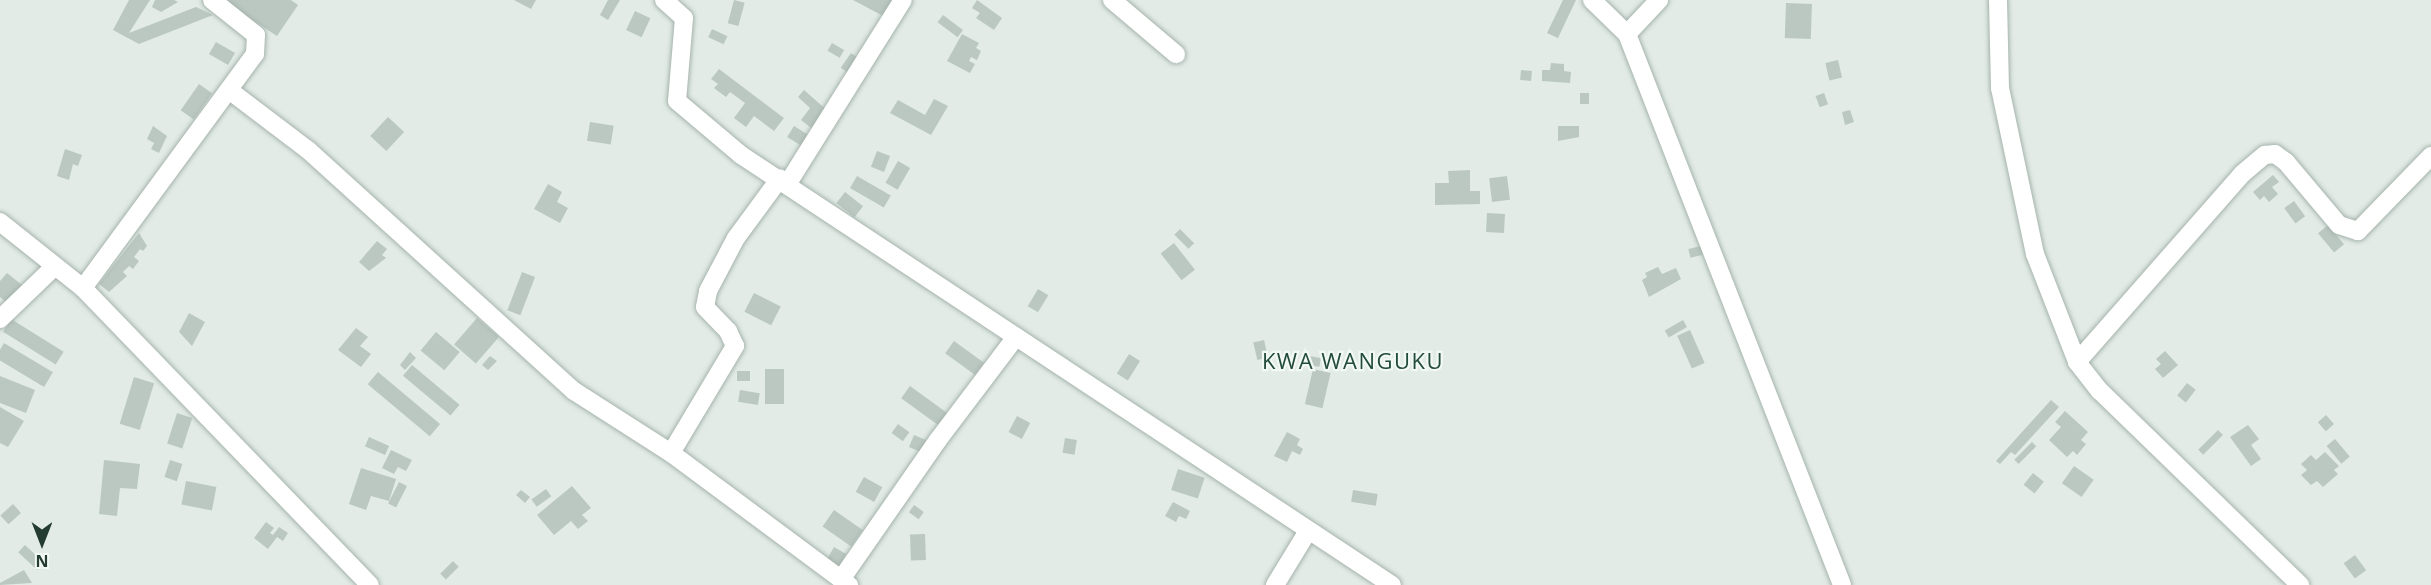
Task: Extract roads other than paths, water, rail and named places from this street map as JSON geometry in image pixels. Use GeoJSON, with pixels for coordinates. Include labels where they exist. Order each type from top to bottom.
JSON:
{"type":"FeatureCollection","features":[{"type":"Feature","properties":{"kind":"street"},"geometry":{"type":"LineString","coordinates":[[83,288],[255,54],[256,35],[212,0]]}},
{"type":"Feature","properties":{"kind":"street"},"geometry":{"type":"LineString","coordinates":[[664,0],[684,18],[677,101],[741,155],[784,180],[1016,337],[1392,585]]}},
{"type":"Feature","properties":{"kind":"street"},"geometry":{"type":"LineString","coordinates":[[671,453],[735,346],[728,331],[705,307],[708,291],[736,238],[784,180],[903,0]]}},
{"type":"Feature","properties":{"kind":"street"},"geometry":{"type":"LineString","coordinates":[[1112,0],[1176,54]]}},
{"type":"Feature","properties":{"kind":"street"},"geometry":{"type":"LineString","coordinates":[[1592,0],[1627,34],[1842,585]]}},
{"type":"Feature","properties":{"kind":"street"},"geometry":{"type":"LineString","coordinates":[[1627,34],[1659,0]]}},
{"type":"Feature","properties":{"kind":"street"},"geometry":{"type":"LineString","coordinates":[[1998,0],[2000,88],[2033,243],[2077,362],[2100,391],[2300,585]]}},
{"type":"Feature","properties":{"kind":"street"},"geometry":{"type":"LineString","coordinates":[[229,90],[308,150],[574,391],[671,453],[846,582],[938,440],[1016,337]]}},
{"type":"Feature","properties":{"kind":"street"},"geometry":{"type":"LineString","coordinates":[[2077,362],[2242,174],[2265,155],[2275,154],[2286,162],[2339,225],[2358,231],[2431,156]]}},
{"type":"Feature","properties":{"kind":"street"},"geometry":{"type":"LineString","coordinates":[[0,222],[83,288],[370,585]]}},
{"type":"Feature","properties":{"kind":"street"},"geometry":{"type":"LineString","coordinates":[[0,319],[54,267]]}},
{"type":"Feature","properties":{"kind":"street"},"geometry":{"type":"LineString","coordinates":[[1275,585],[1308,531]]}},
{"type":"Feature","properties":{"kind":"district","name":"KWA WANGUKU"},"geometry":{"type":"Point","coordinates":[1353,361]}}]}
